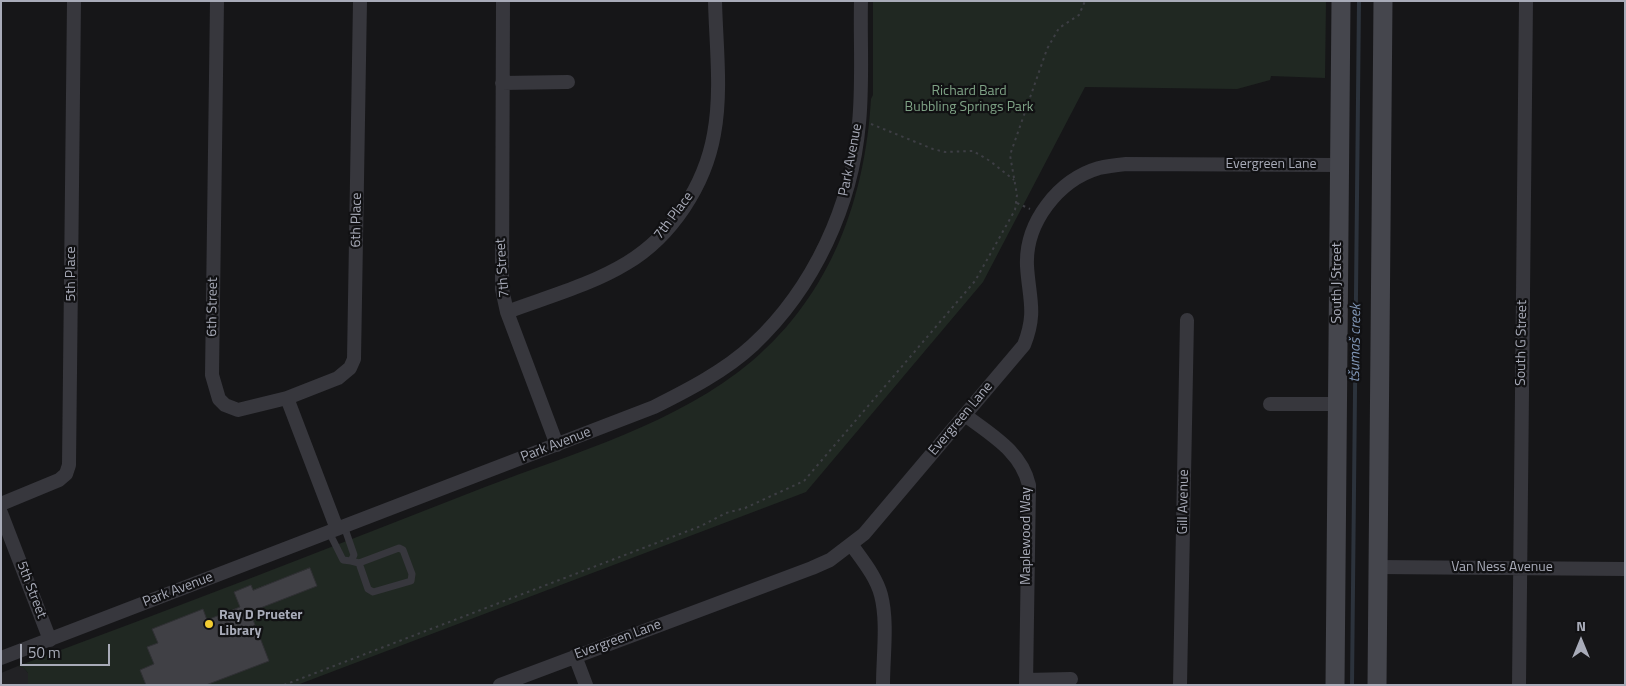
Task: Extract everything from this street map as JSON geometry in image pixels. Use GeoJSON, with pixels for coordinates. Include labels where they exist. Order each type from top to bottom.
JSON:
{"type":"FeatureCollection","features":[{"type":"Feature","properties":{"kind":"street","name":"5th Place"},"geometry":{"type":"LineString","coordinates":[[1,504],[59,480],[66,474],[69,465],[74,1]]}},
{"type":"Feature","properties":{"kind":"street","name":"6th Street"},"geometry":{"type":"LineString","coordinates":[[217,1],[212,375],[215,390],[225,405],[238,410],[287,398]]}},
{"type":"Feature","properties":{"kind":"street","name":"6th Place"},"geometry":{"type":"LineString","coordinates":[[287,398],[344,374],[354,359],[360,1]]}},
{"type":"Feature","properties":{"kind":"street","name":"7th Street"},"geometry":{"type":"LineString","coordinates":[[503,1],[502,289],[508,312],[557,444]]}},
{"type":"Feature","properties":{"kind":"street","name":"7th Place"},"geometry":{"type":"LineString","coordinates":[[508,312],[598,278],[627,263],[651,246],[680,213],[699,179],[714,134],[717,107],[715,1]]}},
{"type":"Feature","properties":{"kind":"street","name":"Park Avenue"},"geometry":{"type":"LineString","coordinates":[[1,658],[654,407],[688,390],[753,344],[791,301],[816,264],[835,225],[846,193],[859,123],[861,1]]}},
{"type":"Feature","properties":{"kind":"street","name":"South J Street"},"geometry":{"type":"LineString","coordinates":[[1335,685],[1338,165],[1341,1]]}},
{"type":"Feature","properties":{"kind":"street"},"geometry":{"type":"LineString","coordinates":[[1377,685],[1383,1]]}},
{"type":"Feature","properties":{"kind":"street","name":"South G Street"},"geometry":{"type":"LineString","coordinates":[[1519,685],[1526,1]]}},
{"type":"Feature","properties":{"kind":"street"},"geometry":{"type":"LineString","coordinates":[[502,83],[568,82]]}},
{"type":"Feature","properties":{"kind":"street","name":"Evergreen Lane"},"geometry":{"type":"LineString","coordinates":[[500,685],[812,568],[830,560],[864,534],[1024,345],[1031,327],[1033,307],[1027,266],[1032,234],[1050,202],[1059,192],[1078,178],[1099,168],[1126,164],[1338,165]]}},
{"type":"Feature","properties":{"kind":"street","name":"Gill Avenue"},"geometry":{"type":"LineString","coordinates":[[1180,685],[1187,320]]}},
{"type":"Feature","properties":{"kind":"street"},"geometry":{"type":"LineString","coordinates":[[287,398],[337,529]]}},
{"type":"Feature","properties":{"kind":"street"},"geometry":{"type":"LineString","coordinates":[[1270,404],[1338,404]]}},
{"type":"Feature","properties":{"kind":"street","name":"Maplewood Way"},"geometry":{"type":"LineString","coordinates":[[965,415],[1014,453],[1026,473],[1028,485],[1026,682]]}},
{"type":"Feature","properties":{"kind":"street","name":"5th Street"},"geometry":{"type":"LineString","coordinates":[[1,513],[50,640]]}},
{"type":"Feature","properties":{"kind":"street"},"geometry":{"type":"LineString","coordinates":[[851,544],[869,568],[881,594],[883,607],[883,685]]}},
{"type":"Feature","properties":{"kind":"street","name":"Van Ness Avenue"},"geometry":{"type":"LineString","coordinates":[[1378,567],[1625,568]]}},
{"type":"Feature","properties":{"kind":"street"},"geometry":{"type":"LineString","coordinates":[[575,656],[586,685]]}},
{"type":"Feature","properties":{"kind":"street"},"geometry":{"type":"LineString","coordinates":[[1026,682],[1071,679]]}},
{"type":"Feature","properties":{"kind":"lane"},"geometry":{"type":"LineString","coordinates":[[337,529],[342,560],[359,563],[398,548],[403,550],[412,574],[411,581],[373,592],[368,589],[359,563]]}},
{"type":"Feature","properties":{"kind":"lane"},"geometry":{"type":"LineString","coordinates":[[337,529],[354,555],[351,561]]}},
{"type":"Feature","properties":{"kind":"path"},"geometry":{"type":"LineString","coordinates":[[284,685],[692,530],[726,513],[745,508],[804,481],[975,281],[1015,210],[1017,200],[1010,160],[1011,150],[1047,49],[1059,28],[1079,15],[1085,1]]}},
{"type":"Feature","properties":{"kind":"path"},"geometry":{"type":"LineString","coordinates":[[859,123],[870,124],[945,152],[973,151],[990,161],[1014,180]]}},
{"type":"Feature","properties":{"kind":"shaded area"},"geometry":{"type":"Polygon","coordinates":[[[18,666],[24,668],[28,673],[28,685],[1,685],[1,673],[18,666]]]}},
{"type":"Feature","properties":{"kind":"green space","name":"Richard Bard Bubbling Springs Park"},"geometry":{"type":"Polygon","coordinates":[[[873,1],[1326,1],[1325,78],[1271,76],[1270,80],[1237,89],[1085,87],[983,282],[806,492],[297,685],[28,685],[28,673],[24,668],[18,666],[589,449],[659,419],[692,402],[723,383],[752,361],[780,335],[803,306],[823,275],[839,242],[852,208],[861,173],[873,95],[873,1]]]}},
{"type":"Feature","properties":{"kind":"building","name":"Ray D Prueter Library"},"geometry":{"type":"Polygon","coordinates":[[[310,568],[317,586],[250,612],[269,661],[206,685],[146,685],[140,670],[154,664],[147,647],[158,643],[152,629],[203,609],[207,620],[240,607],[234,592],[251,585],[253,590],[310,568]]]}},
{"type":"Feature","properties":{"kind":"waterway","name":"tšumaš creek"},"geometry":{"type":"LineString","coordinates":[[1352,685],[1359,1]]}},
{"type":"Feature","properties":{"kind":"place","name":"Ray D Prueter Library"},"geometry":{"type":"Point","coordinates":[209,624]}}]}
